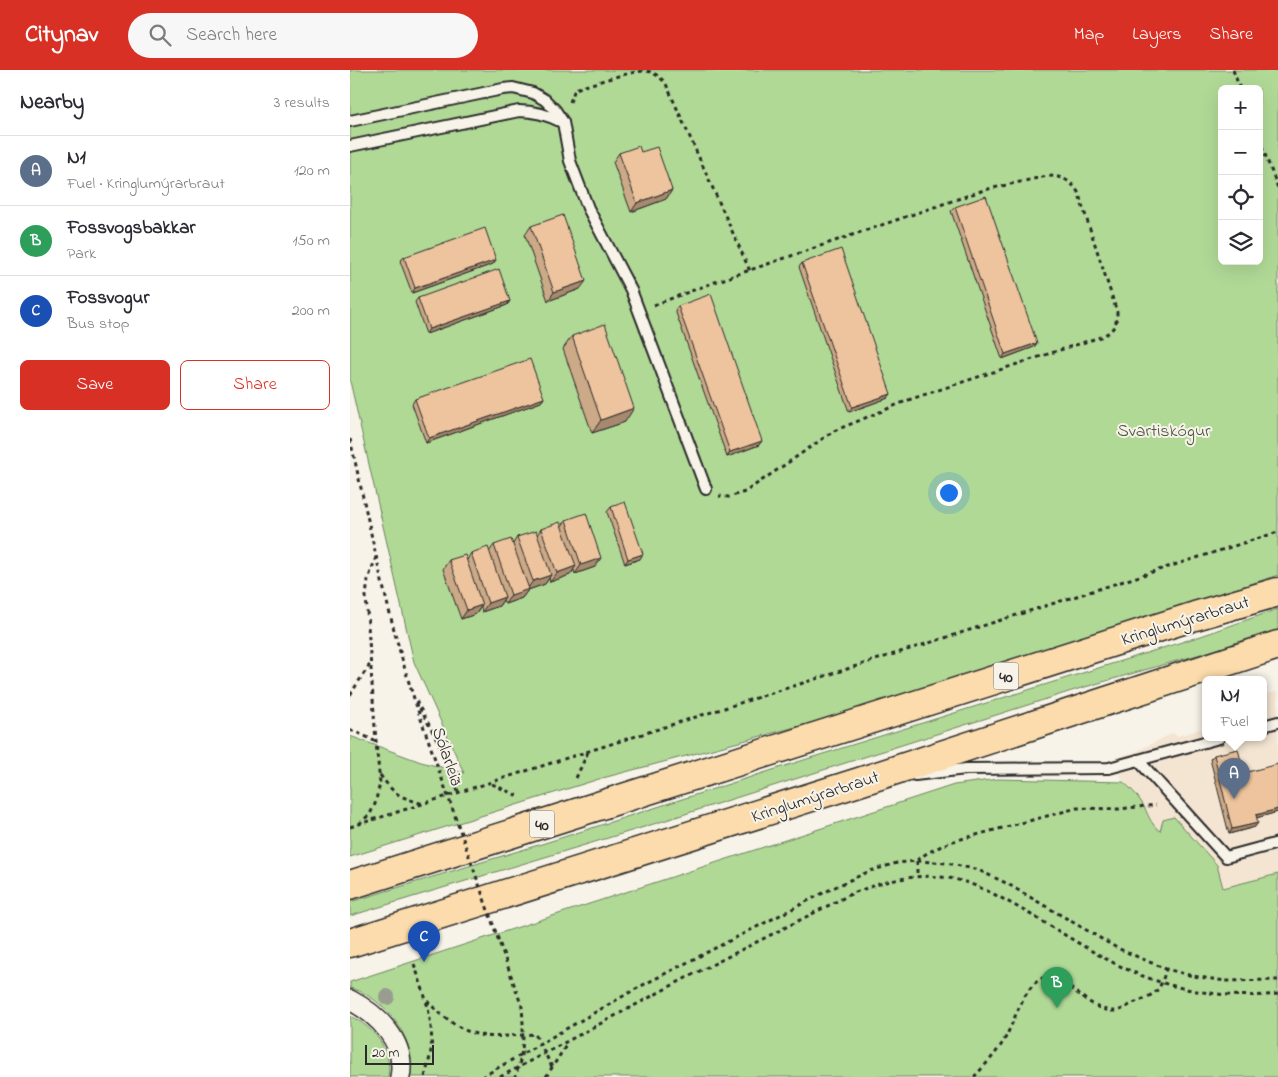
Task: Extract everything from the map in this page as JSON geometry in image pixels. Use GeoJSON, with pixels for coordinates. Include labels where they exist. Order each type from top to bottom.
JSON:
{"type":"FeatureCollection","features":[{"type":"Feature","properties":{"kind":"main road","name":"Kringlumýrarbraut"},"geometry":{"type":"LineString","coordinates":[[350,885],[1195,616],[1278,592]]}},
{"type":"Feature","properties":{"kind":"main road","name":"Kringlumýrarbraut"},"geometry":{"type":"LineString","coordinates":[[350,943],[859,782],[1278,645]]}},
{"type":"Feature","properties":{"kind":"street"},"geometry":{"type":"LineString","coordinates":[[350,1000],[366,1008],[392,1035],[399,1054],[402,1070],[400,1077]]}},
{"type":"Feature","properties":{"kind":"lane"},"geometry":{"type":"LineString","coordinates":[[350,121],[503,89],[513,88],[533,93],[546,100],[562,122],[570,161],[588,208],[631,290],[706,489]]}},
{"type":"Feature","properties":{"kind":"lane"},"geometry":{"type":"LineString","coordinates":[[350,146],[519,111],[536,112],[562,122]]}},
{"type":"Feature","properties":{"kind":"lane"},"geometry":{"type":"LineString","coordinates":[[859,782],[966,769],[1109,768],[1208,741]]}},
{"type":"Feature","properties":{"kind":"lane"},"geometry":{"type":"LineString","coordinates":[[1138,760],[1226,857],[1278,843]]}},
{"type":"Feature","properties":{"kind":"path"},"geometry":{"type":"LineString","coordinates":[[1233,70],[1239,85]]}},
{"type":"Feature","properties":{"kind":"path"},"geometry":{"type":"LineString","coordinates":[[562,122],[575,89],[640,71],[655,74],[666,84],[750,271]]}},
{"type":"Feature","properties":{"kind":"path"},"geometry":{"type":"LineString","coordinates":[[1263,149],[1278,188]]}},
{"type":"Feature","properties":{"kind":"path"},"geometry":{"type":"LineString","coordinates":[[639,311],[984,190],[1047,176],[1056,176],[1073,184],[1078,192],[1117,312],[1115,327],[1110,332],[1103,336],[910,398],[834,431],[737,496],[721,496],[706,489]]}},
{"type":"Feature","properties":{"kind":"path","name":"Sólarleið"},"geometry":{"type":"LineString","coordinates":[[350,439],[393,631],[410,689],[522,1007],[524,1036],[520,1063],[515,1077]]}},
{"type":"Feature","properties":{"kind":"path"},"geometry":{"type":"LineString","coordinates":[[350,827],[491,784],[1278,532]]}},
{"type":"Feature","properties":{"kind":"path"},"geometry":{"type":"LineString","coordinates":[[359,825],[370,814],[375,804],[380,783],[366,596],[368,580],[376,556]]}},
{"type":"Feature","properties":{"kind":"path"},"geometry":{"type":"LineString","coordinates":[[350,695],[371,662]]}},
{"type":"Feature","properties":{"kind":"path"},"geometry":{"type":"LineString","coordinates":[[410,689],[441,747],[459,794]]}},
{"type":"Feature","properties":{"kind":"path"},"geometry":{"type":"LineString","coordinates":[[350,730],[376,742]]}},
{"type":"Feature","properties":{"kind":"path"},"geometry":{"type":"LineString","coordinates":[[576,778],[588,752]]}},
{"type":"Feature","properties":{"kind":"path"},"geometry":{"type":"LineString","coordinates":[[380,775],[392,790],[400,796],[424,804]]}},
{"type":"Feature","properties":{"kind":"path"},"geometry":{"type":"LineString","coordinates":[[491,784],[518,796]]}},
{"type":"Feature","properties":{"kind":"path"},"geometry":{"type":"LineString","coordinates":[[917,861],[927,853],[950,842],[1077,808],[1126,808],[1159,805]]}},
{"type":"Feature","properties":{"kind":"path"},"geometry":{"type":"LineString","coordinates":[[917,861],[917,876]]}},
{"type":"Feature","properties":{"kind":"path"},"geometry":{"type":"LineString","coordinates":[[482,1077],[641,986],[837,886],[870,871],[917,861],[978,870],[1117,948],[1166,969],[1225,981],[1278,980]]}},
{"type":"Feature","properties":{"kind":"path"},"geometry":{"type":"LineString","coordinates":[[500,1077],[686,978],[853,893],[876,885],[917,876],[943,877],[989,892],[1116,964],[1162,983],[1186,989],[1222,994],[1263,996],[1278,994]]}},
{"type":"Feature","properties":{"kind":"path"},"geometry":{"type":"LineString","coordinates":[[414,964],[427,1001],[431,1024],[431,1050],[425,1077]]}},
{"type":"Feature","properties":{"kind":"path"},"geometry":{"type":"LineString","coordinates":[[974,1077],[1004,1039],[1024,998],[1035,984],[1043,978],[1051,977],[1060,980],[1080,997],[1102,1010],[1114,1012],[1136,1001],[1148,998],[1158,990],[1166,969]]}},
{"type":"Feature","properties":{"kind":"path"},"geometry":{"type":"LineString","coordinates":[[427,1001],[441,1015],[475,1034],[499,1036],[535,1034],[552,1067]]}},
{"type":"Feature","properties":{"kind":"path"},"geometry":{"type":"LineString","coordinates":[[546,1077],[568,1042]]}},
{"type":"Feature","properties":{"kind":"shaded area"},"geometry":{"type":"Polygon","coordinates":[[[1278,691],[1278,874],[1223,888],[1217,865],[1164,821],[1161,829],[1156,828],[1132,789],[1123,782],[1115,758],[1135,752],[1173,733],[1177,736],[1202,729],[1202,741],[1267,741],[1267,694],[1278,691]]]}},
{"type":"Feature","properties":{"kind":"green space","name":"Svartiskógur"},"geometry":{"type":"Polygon","coordinates":[[[350,70],[1278,70],[1278,575],[1069,644],[822,720],[599,779],[350,857],[350,736],[421,762],[464,773],[414,662],[350,381],[350,70]]]}},
{"type":"Feature","properties":{"kind":"green space"},"geometry":{"type":"Polygon","coordinates":[[[1278,609],[1278,632],[1078,689],[641,828],[350,916],[350,902],[545,843],[1201,636],[1278,609]]]}},
{"type":"Feature","properties":{"kind":"green space"},"geometry":{"type":"Polygon","coordinates":[[[998,779],[1123,782],[1138,797],[1151,822],[1160,831],[1163,820],[1174,817],[1217,865],[1223,888],[1278,874],[1278,1077],[411,1077],[409,1049],[406,1039],[395,1020],[379,1003],[360,991],[350,988],[350,982],[954,785],[998,779]]]}},
{"type":"Feature","properties":{"kind":"green space"},"geometry":{"type":"Polygon","coordinates":[[[350,1016],[366,1026],[384,1048],[389,1067],[388,1077],[350,1077],[350,1016]]]}},
{"type":"Feature","properties":{"kind":"building"},"geometry":{"type":"Polygon","coordinates":[[[639,146],[641,152],[657,147],[672,190],[637,203],[619,153],[639,146]]]}},
{"type":"Feature","properties":{"kind":"building"},"geometry":{"type":"Polygon","coordinates":[[[986,196],[1037,343],[1005,354],[955,207],[986,196]]]}},
{"type":"Feature","properties":{"kind":"building"},"geometry":{"type":"Polygon","coordinates":[[[563,215],[586,281],[554,292],[531,226],[563,215]]]}},
{"type":"Feature","properties":{"kind":"building"},"geometry":{"type":"Polygon","coordinates":[[[485,228],[496,260],[415,288],[404,257],[485,228]]]}},
{"type":"Feature","properties":{"kind":"building"},"geometry":{"type":"Polygon","coordinates":[[[841,249],[891,394],[852,407],[802,263],[841,249]]]}},
{"type":"Feature","properties":{"kind":"building"},"geometry":{"type":"Polygon","coordinates":[[[499,269],[510,301],[429,329],[418,298],[499,269]]]}},
{"type":"Feature","properties":{"kind":"building"},"geometry":{"type":"Polygon","coordinates":[[[711,294],[762,441],[730,452],[678,306],[711,294]]]}},
{"type":"Feature","properties":{"kind":"building"},"geometry":{"type":"Polygon","coordinates":[[[605,324],[634,408],[601,420],[572,336],[605,324]]]}},
{"type":"Feature","properties":{"kind":"building"},"geometry":{"type":"Polygon","coordinates":[[[530,359],[544,398],[429,438],[415,399],[530,359]]]}},
{"type":"Feature","properties":{"kind":"building"},"geometry":{"type":"Polygon","coordinates":[[[625,502],[643,554],[628,559],[611,507],[625,502]]]}},
{"type":"Feature","properties":{"kind":"building"},"geometry":{"type":"Polygon","coordinates":[[[586,513],[601,558],[581,565],[566,520],[586,513]]]}},
{"type":"Feature","properties":{"kind":"building"},"geometry":{"type":"Polygon","coordinates":[[[560,522],[576,566],[557,573],[541,529],[560,522]]]}},
{"type":"Feature","properties":{"kind":"building"},"geometry":{"type":"Polygon","coordinates":[[[536,531],[551,575],[533,581],[517,537],[536,531]]]}},
{"type":"Feature","properties":{"kind":"building"},"geometry":{"type":"Polygon","coordinates":[[[511,539],[529,589],[511,595],[494,545],[511,539]]]}},
{"type":"Feature","properties":{"kind":"building"},"geometry":{"type":"Polygon","coordinates":[[[488,547],[505,597],[488,603],[471,553],[488,547]]]}},
{"type":"Feature","properties":{"kind":"building"},"geometry":{"type":"Polygon","coordinates":[[[465,555],[482,605],[467,610],[449,560],[465,555]]]}},
{"type":"Feature","properties":{"kind":"building"},"geometry":{"type":"Polygon","coordinates":[[[1238,749],[1244,773],[1278,764],[1278,809],[1256,815],[1258,823],[1232,829],[1214,755],[1238,749]]]}},
{"type":"Feature","properties":{"kind":"place","name":"N1"},"geometry":{"type":"Point","coordinates":[1234,799]}},
{"type":"Feature","properties":{"kind":"place","name":"Fossvogur"},"geometry":{"type":"Point","coordinates":[424,962]}},
{"type":"Feature","properties":{"kind":"place","name":"Fossvogsbakkar"},"geometry":{"type":"Point","coordinates":[1057,1008]}}]}
